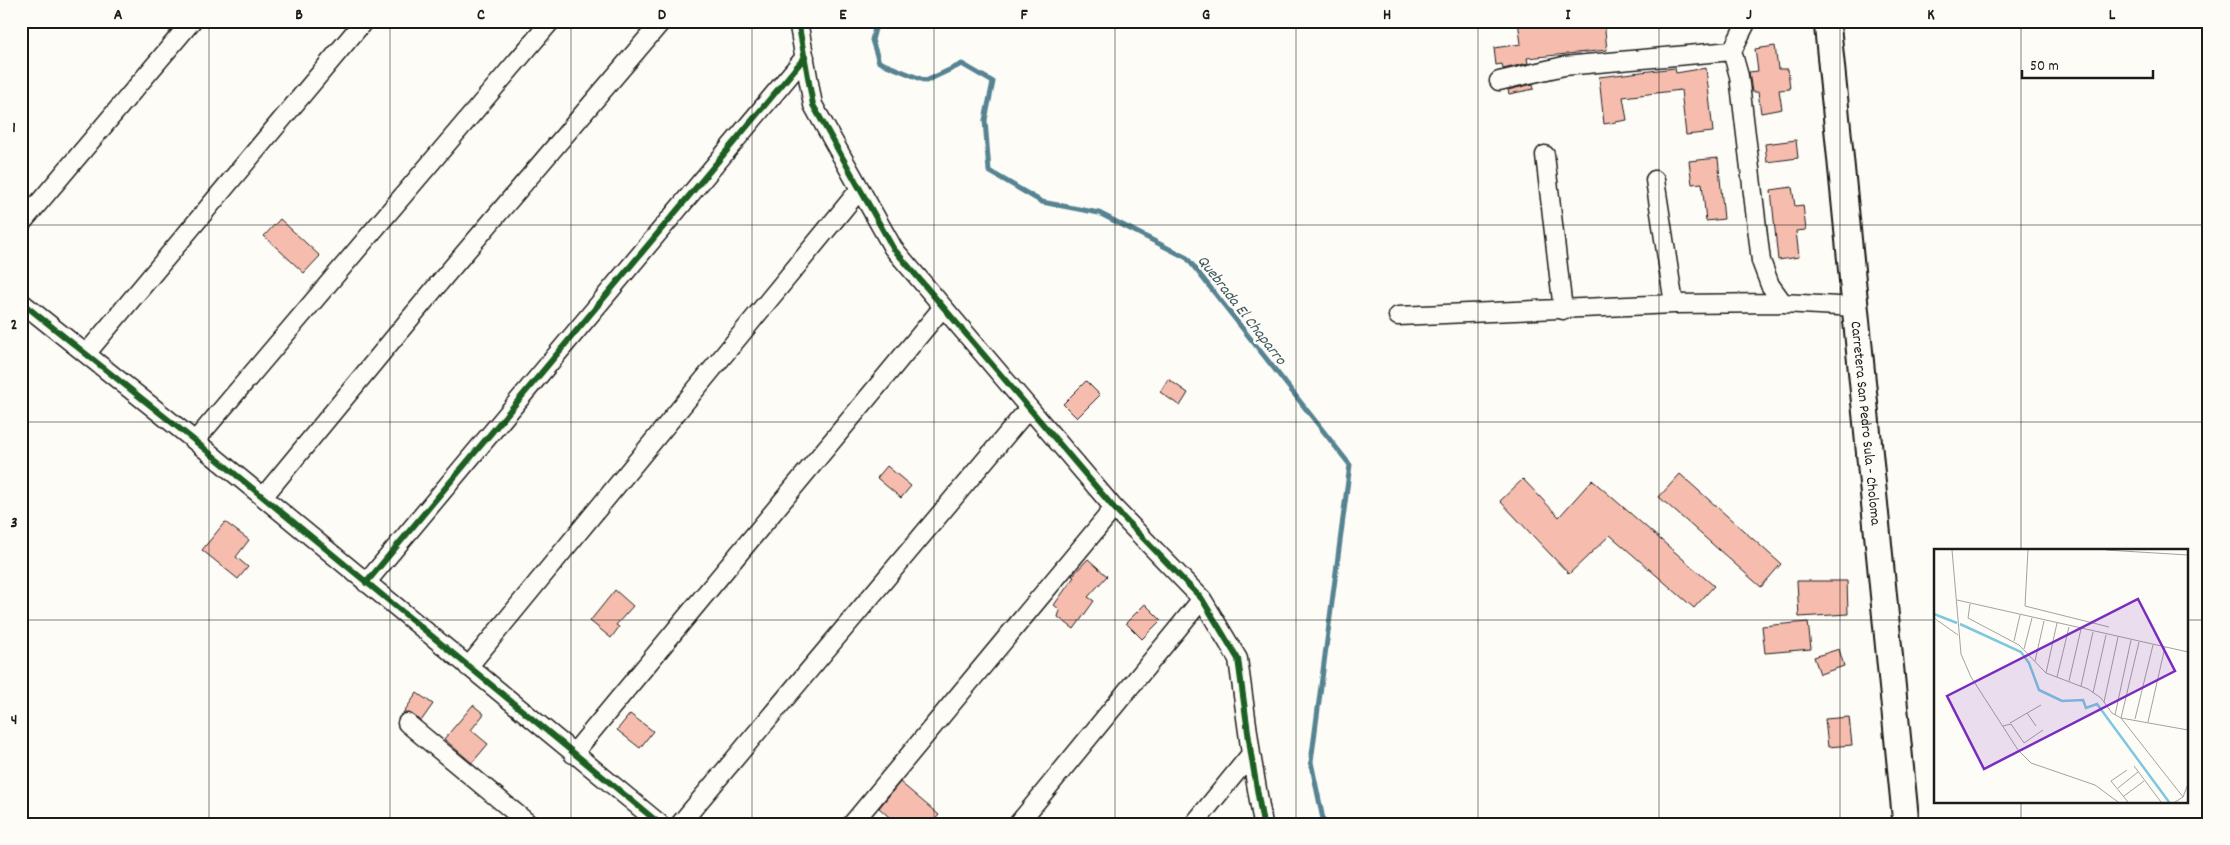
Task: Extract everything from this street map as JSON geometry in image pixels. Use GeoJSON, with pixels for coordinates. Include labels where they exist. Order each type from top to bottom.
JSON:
{"type":"FeatureCollection","features":[{"type":"Feature","properties":{"kind":"main road","name":"Carretera San Pedro Sula - Choloma"},"geometry":{"type":"LineString","coordinates":[[1827,21],[1906,824]]}},
{"type":"Feature","properties":{"kind":"street"},"geometry":{"type":"LineString","coordinates":[[21,224],[192,21]]}},
{"type":"Feature","properties":{"kind":"street"},"geometry":{"type":"LineString","coordinates":[[86,354],[364,21]]}},
{"type":"Feature","properties":{"kind":"street"},"geometry":{"type":"LineString","coordinates":[[195,441],[550,21]]}},
{"type":"Feature","properties":{"kind":"street"},"geometry":{"type":"LineString","coordinates":[[263,498],[445,276],[662,21]]}},
{"type":"Feature","properties":{"kind":"street"},"geometry":{"type":"LineString","coordinates":[[798,21],[814,105],[893,248],[1114,508],[1202,599],[1238,659],[1263,824]]}},
{"type":"Feature","properties":{"kind":"street"},"geometry":{"type":"LineString","coordinates":[[1747,21],[1732,51],[1739,76],[1761,261],[1770,285],[1783,303]]}},
{"type":"Feature","properties":{"kind":"street"},"geometry":{"type":"LineString","coordinates":[[1499,81],[1564,66],[1732,51]]}},
{"type":"Feature","properties":{"kind":"street"},"geometry":{"type":"LineString","coordinates":[[366,583],[805,57]]}},
{"type":"Feature","properties":{"kind":"street"},"geometry":{"type":"LineString","coordinates":[[1545,155],[1563,310]]}},
{"type":"Feature","properties":{"kind":"street"},"geometry":{"type":"LineString","coordinates":[[1655,180],[1674,304]]}},
{"type":"Feature","properties":{"kind":"street"},"geometry":{"type":"LineString","coordinates":[[468,667],[860,189]]}},
{"type":"Feature","properties":{"kind":"street"},"geometry":{"type":"LineString","coordinates":[[21,302],[195,441],[660,824]]}},
{"type":"Feature","properties":{"kind":"street"},"geometry":{"type":"LineString","coordinates":[[1398,316],[1674,304],[1783,303],[1856,307]]}},
{"type":"Feature","properties":{"kind":"street"},"geometry":{"type":"LineString","coordinates":[[573,754],[943,307]]}},
{"type":"Feature","properties":{"kind":"street"},"geometry":{"type":"LineString","coordinates":[[680,824],[1029,408]]}},
{"type":"Feature","properties":{"kind":"street"},"geometry":{"type":"LineString","coordinates":[[852,824],[1114,508]]}},
{"type":"Feature","properties":{"kind":"street"},"geometry":{"type":"LineString","coordinates":[[1018,824],[1202,599]]}},
{"type":"Feature","properties":{"kind":"street"},"geometry":{"type":"LineString","coordinates":[[407,723],[529,824]]}},
{"type":"Feature","properties":{"kind":"street"},"geometry":{"type":"LineString","coordinates":[[1194,824],[1251,754]]}},
{"type":"Feature","properties":{"kind":"building"},"geometry":{"type":"Polygon","coordinates":[[[1518,21],[1604,21],[1607,50],[1527,58],[1528,63],[1503,69],[1502,64],[1496,65],[1494,48],[1521,44],[1518,21]]]}},
{"type":"Feature","properties":{"kind":"building"},"geometry":{"type":"Polygon","coordinates":[[[1775,46],[1778,69],[1788,69],[1790,89],[1779,90],[1782,109],[1761,113],[1758,92],[1752,92],[1749,72],[1758,71],[1755,49],[1775,46]]]}},
{"type":"Feature","properties":{"kind":"building"},"geometry":{"type":"Polygon","coordinates":[[[1675,68],[1676,73],[1706,68],[1713,132],[1686,135],[1681,90],[1623,97],[1627,120],[1604,124],[1599,77],[1675,68]]]}},
{"type":"Feature","properties":{"kind":"building"},"geometry":{"type":"Polygon","coordinates":[[[1533,84],[1534,89],[1509,94],[1508,90],[1533,84]]]}},
{"type":"Feature","properties":{"kind":"building"},"geometry":{"type":"Polygon","coordinates":[[[1796,140],[1798,158],[1767,162],[1765,144],[1796,140]]]}},
{"type":"Feature","properties":{"kind":"building"},"geometry":{"type":"Polygon","coordinates":[[[1718,158],[1724,219],[1706,221],[1702,183],[1692,184],[1689,161],[1718,158]]]}},
{"type":"Feature","properties":{"kind":"building"},"geometry":{"type":"Polygon","coordinates":[[[1792,187],[1795,206],[1803,205],[1806,230],[1796,231],[1799,257],[1778,260],[1771,190],[1792,187]]]}},
{"type":"Feature","properties":{"kind":"building"},"geometry":{"type":"Polygon","coordinates":[[[280,219],[320,256],[304,273],[264,236],[280,219]]]}},
{"type":"Feature","properties":{"kind":"building"},"geometry":{"type":"Polygon","coordinates":[[[1168,379],[1188,393],[1180,406],[1160,392],[1168,379]]]}},
{"type":"Feature","properties":{"kind":"building"},"geometry":{"type":"Polygon","coordinates":[[[1086,381],[1100,395],[1077,418],[1063,404],[1086,381]]]}},
{"type":"Feature","properties":{"kind":"building"},"geometry":{"type":"Polygon","coordinates":[[[887,466],[911,486],[901,498],[877,478],[887,466]]]}},
{"type":"Feature","properties":{"kind":"building"},"geometry":{"type":"Polygon","coordinates":[[[1680,474],[1781,564],[1761,587],[1659,497],[1680,474]]]}},
{"type":"Feature","properties":{"kind":"building"},"geometry":{"type":"Polygon","coordinates":[[[1523,479],[1559,517],[1592,480],[1714,586],[1694,608],[1610,535],[1569,574],[1500,501],[1523,479]]]}},
{"type":"Feature","properties":{"kind":"building"},"geometry":{"type":"Polygon","coordinates":[[[225,522],[249,540],[236,557],[248,567],[238,579],[202,550],[225,522]]]}},
{"type":"Feature","properties":{"kind":"building"},"geometry":{"type":"Polygon","coordinates":[[[1088,559],[1107,576],[1088,597],[1094,601],[1074,629],[1058,617],[1060,610],[1054,605],[1074,577],[1072,576],[1088,559]]]}},
{"type":"Feature","properties":{"kind":"building"},"geometry":{"type":"Polygon","coordinates":[[[1797,581],[1847,581],[1848,614],[1799,617],[1797,581]]]}},
{"type":"Feature","properties":{"kind":"building"},"geometry":{"type":"Polygon","coordinates":[[[615,590],[633,606],[616,625],[619,627],[611,638],[590,621],[615,590]]]}},
{"type":"Feature","properties":{"kind":"building"},"geometry":{"type":"Polygon","coordinates":[[[1145,604],[1161,620],[1142,639],[1126,623],[1145,604]]]}},
{"type":"Feature","properties":{"kind":"building"},"geometry":{"type":"Polygon","coordinates":[[[1808,622],[1811,649],[1765,653],[1762,626],[1808,622]]]}},
{"type":"Feature","properties":{"kind":"building"},"geometry":{"type":"Polygon","coordinates":[[[1839,649],[1844,666],[1820,674],[1814,657],[1839,649]]]}},
{"type":"Feature","properties":{"kind":"building"},"geometry":{"type":"Polygon","coordinates":[[[417,693],[433,704],[421,721],[409,713],[403,713],[417,693]]]}},
{"type":"Feature","properties":{"kind":"building"},"geometry":{"type":"Polygon","coordinates":[[[473,705],[484,714],[471,730],[488,744],[472,763],[444,739],[473,705]]]}},
{"type":"Feature","properties":{"kind":"building"},"geometry":{"type":"Polygon","coordinates":[[[630,714],[653,731],[640,748],[617,730],[630,714]]]}},
{"type":"Feature","properties":{"kind":"building"},"geometry":{"type":"Polygon","coordinates":[[[1849,717],[1852,745],[1828,747],[1825,719],[1849,717]]]}},
{"type":"Feature","properties":{"kind":"building"},"geometry":{"type":"Polygon","coordinates":[[[900,782],[939,815],[931,824],[897,824],[879,808],[900,782]]]}},
{"type":"Feature","properties":{"kind":"waterway","name":"Quebrada El Chaparro"},"geometry":{"type":"LineString","coordinates":[[877,21],[872,40],[879,62],[926,81],[962,64],[993,82],[985,120],[989,171],[1042,202],[1099,213],[1187,258],[1350,465],[1311,762],[1324,824]]}},
{"type":"Feature","properties":{"kind":"cycle path"},"geometry":{"type":"LineString","coordinates":[[798,21],[813,105],[893,248],[1114,508],[1202,599],[1238,659],[1263,824]]}},
{"type":"Feature","properties":{"kind":"cycle path"},"geometry":{"type":"LineString","coordinates":[[366,583],[805,57]]}},
{"type":"Feature","properties":{"kind":"cycle path"},"geometry":{"type":"LineString","coordinates":[[21,302],[195,441],[660,824]]}}]}
